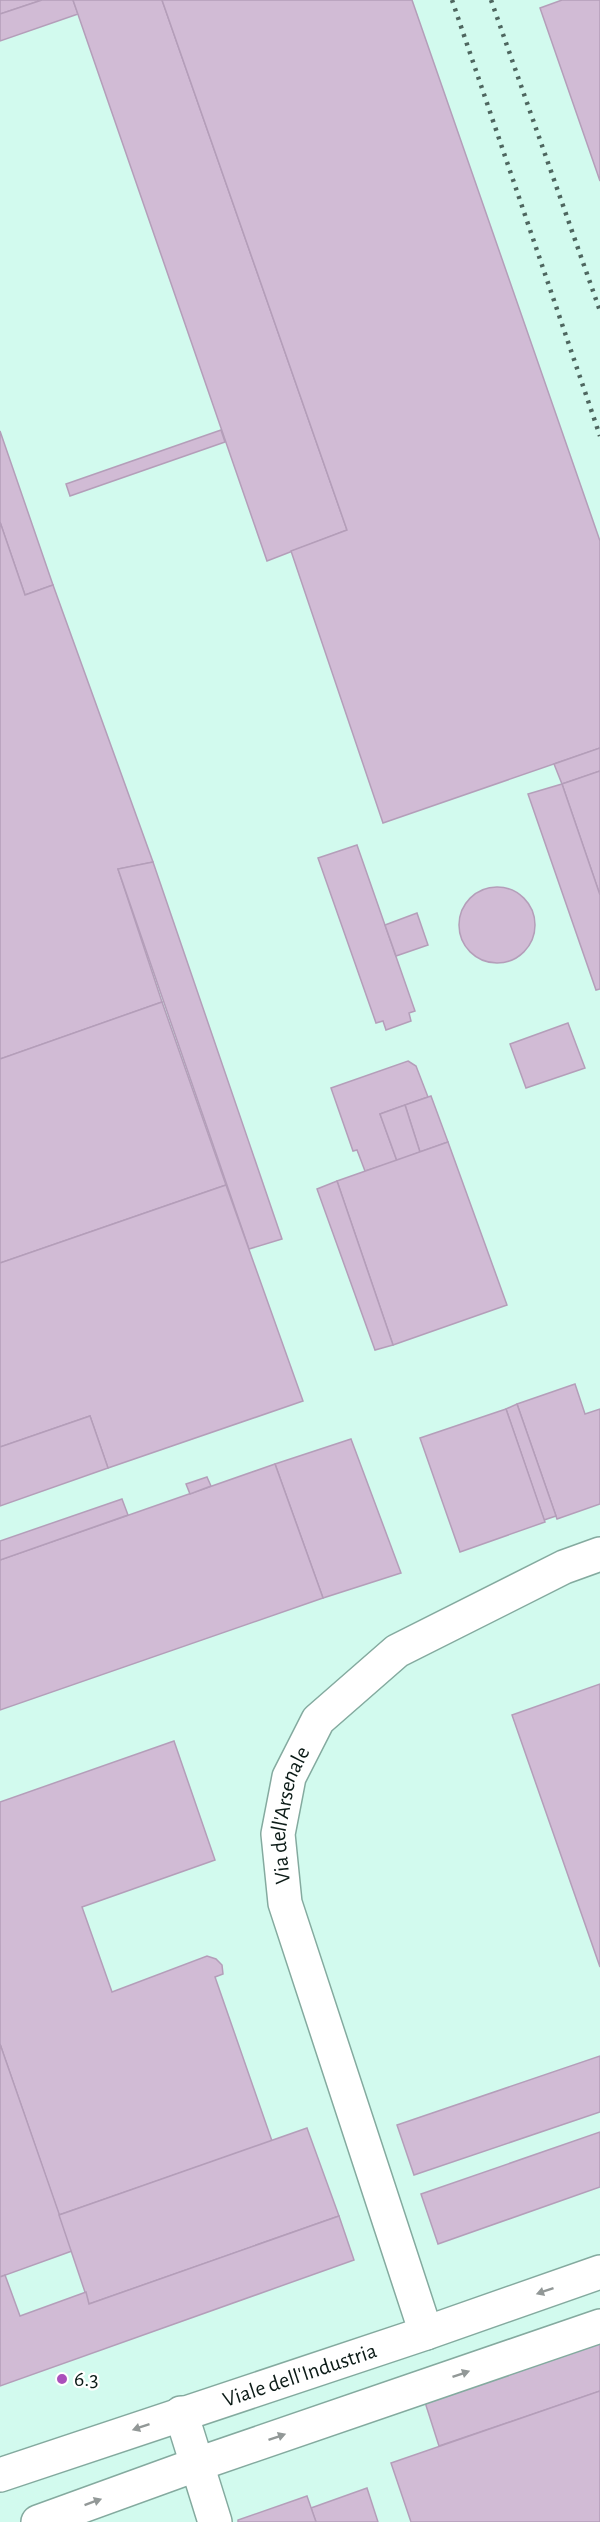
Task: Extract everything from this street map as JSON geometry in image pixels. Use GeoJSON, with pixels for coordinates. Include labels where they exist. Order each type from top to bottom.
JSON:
{"type":"FeatureCollection","features":[{"type":"Feature","properties":{"kind":"street","name":"Via dell'Arsenale"},"geometry":{"type":"LineString","coordinates":[[426,2333],[285,1903],[278,1834],[289,1777],[318,1720],[397,1651],[564,1567],[600,1554]]}},
{"type":"Feature","properties":{"kind":"street","name":"Viale dell'Industria"},"geometry":{"type":"LineString","coordinates":[[0,2475],[426,2333],[600,2272]]}},
{"type":"Feature","properties":{"kind":"street"},"geometry":{"type":"LineString","coordinates":[[38,2522],[198,2464],[600,2326]]}},
{"type":"Feature","properties":{"kind":"street"},"geometry":{"type":"LineString","coordinates":[[181,2413],[215,2522]]}},
{"type":"Feature","properties":{"kind":"building"},"geometry":{"type":"Polygon","coordinates":[[[0,0],[42,0],[0,14],[0,0]]]}},
{"type":"Feature","properties":{"kind":"building"},"geometry":{"type":"Polygon","coordinates":[[[42,0],[73,0],[78,14],[0,41],[0,14],[42,0]]]}},
{"type":"Feature","properties":{"kind":"building"},"geometry":{"type":"Polygon","coordinates":[[[73,0],[162,0],[347,530],[267,561],[73,0]]]}},
{"type":"Feature","properties":{"kind":"building"},"geometry":{"type":"Polygon","coordinates":[[[162,0],[412,0],[600,541],[600,748],[383,823],[291,551],[347,530],[162,0]]]}},
{"type":"Feature","properties":{"kind":"building"},"geometry":{"type":"Polygon","coordinates":[[[562,0],[600,0],[600,181],[540,8],[562,0]]]}},
{"type":"Feature","properties":{"kind":"building"},"geometry":{"type":"Polygon","coordinates":[[[221,430],[225,442],[70,496],[66,484],[221,430]]]}},
{"type":"Feature","properties":{"kind":"building"},"geometry":{"type":"Polygon","coordinates":[[[0,431],[53,585],[25,595],[0,522],[0,431]]]}},
{"type":"Feature","properties":{"kind":"building"},"geometry":{"type":"Polygon","coordinates":[[[0,522],[25,595],[53,585],[153,862],[118,869],[162,1002],[0,1059],[0,522]]]}},
{"type":"Feature","properties":{"kind":"building"},"geometry":{"type":"Polygon","coordinates":[[[600,748],[600,771],[562,784],[554,764],[600,748]]]}},
{"type":"Feature","properties":{"kind":"building"},"geometry":{"type":"Polygon","coordinates":[[[600,771],[600,895],[562,784],[600,771]]]}},
{"type":"Feature","properties":{"kind":"building"},"geometry":{"type":"Polygon","coordinates":[[[562,784],[600,895],[600,989],[596,990],[528,794],[562,784]]]}},
{"type":"Feature","properties":{"kind":"building"},"geometry":{"type":"Polygon","coordinates":[[[357,845],[415,1011],[409,1013],[411,1021],[386,1030],[383,1021],[376,1023],[318,858],[357,845]]]}},
{"type":"Feature","properties":{"kind":"building"},"geometry":{"type":"Polygon","coordinates":[[[153,862],[282,1239],[249,1249],[118,869],[153,862]]]}},
{"type":"Feature","properties":{"kind":"building"},"geometry":{"type":"Polygon","coordinates":[[[490,887],[504,887],[518,893],[529,904],[535,918],[532,940],[524,952],[504,963],[490,963],[476,957],[465,946],[459,932],[459,918],[465,904],[476,893],[490,887]]]}},
{"type":"Feature","properties":{"kind":"building"},"geometry":{"type":"Polygon","coordinates":[[[417,913],[428,945],[396,956],[385,925],[417,913]]]}},
{"type":"Feature","properties":{"kind":"building"},"geometry":{"type":"Polygon","coordinates":[[[162,1002],[226,1185],[0,1263],[0,1059],[162,1002]]]}},
{"type":"Feature","properties":{"kind":"building"},"geometry":{"type":"Polygon","coordinates":[[[568,1023],[585,1068],[526,1088],[510,1044],[568,1023]]]}},
{"type":"Feature","properties":{"kind":"building"},"geometry":{"type":"Polygon","coordinates":[[[408,1061],[416,1066],[428,1097],[380,1114],[397,1161],[365,1171],[357,1150],[353,1151],[331,1088],[408,1061]]]}},
{"type":"Feature","properties":{"kind":"building"},"geometry":{"type":"Polygon","coordinates":[[[431,1096],[448,1142],[420,1152],[405,1105],[431,1096]]]}},
{"type":"Feature","properties":{"kind":"building"},"geometry":{"type":"Polygon","coordinates":[[[405,1105],[420,1152],[397,1161],[380,1114],[405,1105]]]}},
{"type":"Feature","properties":{"kind":"building"},"geometry":{"type":"Polygon","coordinates":[[[448,1142],[507,1305],[393,1345],[337,1181],[448,1142]]]}},
{"type":"Feature","properties":{"kind":"building"},"geometry":{"type":"Polygon","coordinates":[[[337,1181],[393,1345],[375,1350],[317,1189],[337,1181]]]}},
{"type":"Feature","properties":{"kind":"building"},"geometry":{"type":"Polygon","coordinates":[[[226,1185],[303,1401],[108,1468],[90,1416],[0,1447],[0,1263],[226,1185]]]}},
{"type":"Feature","properties":{"kind":"building"},"geometry":{"type":"Polygon","coordinates":[[[575,1384],[585,1414],[600,1409],[600,1504],[557,1519],[517,1404],[575,1384]]]}},
{"type":"Feature","properties":{"kind":"building"},"geometry":{"type":"Polygon","coordinates":[[[517,1404],[556,1516],[544,1520],[506,1409],[517,1404]]]}},
{"type":"Feature","properties":{"kind":"building"},"geometry":{"type":"Polygon","coordinates":[[[506,1409],[545,1522],[460,1552],[420,1438],[506,1409]]]}},
{"type":"Feature","properties":{"kind":"building"},"geometry":{"type":"Polygon","coordinates":[[[90,1416],[108,1468],[0,1506],[0,1447],[90,1416]]]}},
{"type":"Feature","properties":{"kind":"building"},"geometry":{"type":"Polygon","coordinates":[[[351,1439],[401,1573],[323,1598],[275,1464],[351,1439]]]}},
{"type":"Feature","properties":{"kind":"building"},"geometry":{"type":"Polygon","coordinates":[[[275,1464],[323,1598],[0,1710],[0,1560],[275,1464]]]}},
{"type":"Feature","properties":{"kind":"building"},"geometry":{"type":"Polygon","coordinates":[[[207,1477],[211,1486],[190,1494],[186,1484],[207,1477]]]}},
{"type":"Feature","properties":{"kind":"building"},"geometry":{"type":"Polygon","coordinates":[[[122,1499],[128,1515],[0,1560],[0,1541],[122,1499]]]}},
{"type":"Feature","properties":{"kind":"building"},"geometry":{"type":"Polygon","coordinates":[[[600,1684],[600,1967],[512,1715],[600,1684]]]}},
{"type":"Feature","properties":{"kind":"building"},"geometry":{"type":"Polygon","coordinates":[[[174,1741],[215,1860],[82,1907],[112,1992],[207,1956],[216,1959],[222,1965],[223,1974],[215,1977],[272,2141],[59,2215],[0,2044],[0,1802],[174,1741]]]}},
{"type":"Feature","properties":{"kind":"building"},"geometry":{"type":"Polygon","coordinates":[[[0,2044],[72,2251],[0,2277],[0,2044]]]}},
{"type":"Feature","properties":{"kind":"building"},"geometry":{"type":"Polygon","coordinates":[[[600,2056],[600,2112],[414,2175],[397,2125],[600,2056]]]}},
{"type":"Feature","properties":{"kind":"building"},"geometry":{"type":"Polygon","coordinates":[[[307,2128],[339,2216],[89,2304],[59,2215],[307,2128]]]}},
{"type":"Feature","properties":{"kind":"building"},"geometry":{"type":"Polygon","coordinates":[[[600,2132],[600,2187],[438,2244],[421,2194],[600,2132]]]}},
{"type":"Feature","properties":{"kind":"building"},"geometry":{"type":"Polygon","coordinates":[[[339,2216],[354,2260],[0,2386],[0,2277],[5,2275],[20,2316],[86,2292],[89,2304],[339,2216]]]}},
{"type":"Feature","properties":{"kind":"building"},"geometry":{"type":"Polygon","coordinates":[[[600,2336],[600,2391],[439,2446],[423,2396],[600,2336]]]}},
{"type":"Feature","properties":{"kind":"building"},"geometry":{"type":"Polygon","coordinates":[[[600,2391],[600,2522],[411,2522],[391,2463],[600,2391]]]}},
{"type":"Feature","properties":{"kind":"building"},"geometry":{"type":"Polygon","coordinates":[[[367,2488],[378,2522],[316,2522],[311,2508],[367,2488]]]}},
{"type":"Feature","properties":{"kind":"building"},"geometry":{"type":"Polygon","coordinates":[[[307,2496],[316,2522],[238,2522],[238,2520],[307,2496]]]}},
{"type":"Feature","properties":{"kind":"railway"},"geometry":{"type":"LineString","coordinates":[[452,0],[600,436]]}},
{"type":"Feature","properties":{"kind":"railway"},"geometry":{"type":"LineString","coordinates":[[491,0],[600,311]]}},
{"type":"Feature","properties":{"kind":"place","name":"6.3"},"geometry":{"type":"Point","coordinates":[62,2379]}}]}
